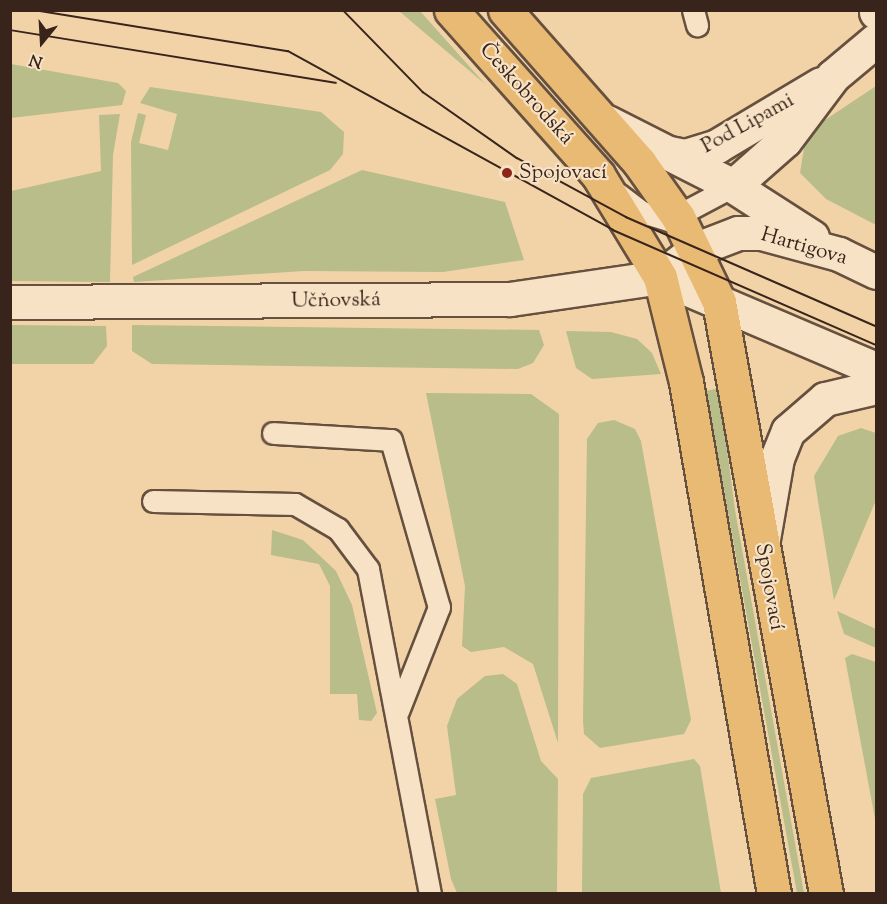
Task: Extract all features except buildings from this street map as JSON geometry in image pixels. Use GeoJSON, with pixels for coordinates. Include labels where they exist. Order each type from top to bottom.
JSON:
{"type":"FeatureCollection","features":[{"type":"Feature","properties":{"kind":"main road","name":"Českobrodská"},"geometry":{"type":"LineString","coordinates":[[452,10],[598,175],[660,277]]}},
{"type":"Feature","properties":{"kind":"main road","name":"Českobrodská"},"geometry":{"type":"LineString","coordinates":[[505,10],[607,122],[678,218]]}},
{"type":"Feature","properties":{"kind":"main road","name":"Spojovací"},"geometry":{"type":"LineString","coordinates":[[678,218],[696,249],[719,302],[761,547],[826,894]]}},
{"type":"Feature","properties":{"kind":"main road"},"geometry":{"type":"LineString","coordinates":[[660,277],[686,382],[774,894]]}},
{"type":"Feature","properties":{"kind":"street","name":"Pod Lipami"},"geometry":{"type":"LineString","coordinates":[[659,151],[685,156],[717,146],[833,76],[876,40]]}},
{"type":"Feature","properties":{"kind":"street","name":"Pod Lipami"},"geometry":{"type":"LineString","coordinates":[[733,186],[785,140],[833,76]]}},
{"type":"Feature","properties":{"kind":"street"},"geometry":{"type":"LineString","coordinates":[[607,122],[659,151],[733,186],[839,254]]}},
{"type":"Feature","properties":{"kind":"street","name":"Hartigova"},"geometry":{"type":"LineString","coordinates":[[660,277],[696,249],[738,233],[761,233],[839,254],[876,272]]}},
{"type":"Feature","properties":{"kind":"street"},"geometry":{"type":"LineString","coordinates":[[660,277],[876,369]]}},
{"type":"Feature","properties":{"kind":"street","name":"Učňovská"},"geometry":{"type":"LineString","coordinates":[[10,302],[510,299],[660,277]]}},
{"type":"Feature","properties":{"kind":"street"},"geometry":{"type":"LineString","coordinates":[[761,547],[777,458],[788,431],[825,399],[876,387]]}},
{"type":"Feature","properties":{"kind":"lane"},"geometry":{"type":"LineString","coordinates":[[598,175],[642,212],[661,220],[678,218],[733,186]]}},
{"type":"Feature","properties":{"kind":"lane"},"geometry":{"type":"LineString","coordinates":[[273,434],[391,440],[439,607],[398,712]]}},
{"type":"Feature","properties":{"kind":"lane"},"geometry":{"type":"LineString","coordinates":[[153,501],[295,504],[338,529],[368,569],[398,712],[430,894]]}},
{"type":"Feature","properties":{"kind":"green space"},"geometry":{"type":"Polygon","coordinates":[[[399,11],[420,11],[485,84],[399,11]]]}},
{"type":"Feature","properties":{"kind":"green space"},"geometry":{"type":"Polygon","coordinates":[[[11,64],[118,83],[126,91],[122,105],[11,118],[11,64]]]}},
{"type":"Feature","properties":{"kind":"green space"},"geometry":{"type":"Polygon","coordinates":[[[876,86],[876,225],[826,199],[800,173],[804,148],[816,126],[876,86]]]}},
{"type":"Feature","properties":{"kind":"green space"},"geometry":{"type":"Polygon","coordinates":[[[150,87],[321,112],[344,132],[343,154],[330,170],[132,265],[131,142],[138,113],[146,115],[139,143],[168,150],[177,114],[140,103],[150,87]]]}},
{"type":"Feature","properties":{"kind":"green space"},"geometry":{"type":"Polygon","coordinates":[[[120,114],[113,155],[110,282],[11,281],[11,191],[101,171],[99,115],[120,114]]]}},
{"type":"Feature","properties":{"kind":"green space"},"geometry":{"type":"Polygon","coordinates":[[[362,170],[505,202],[524,260],[443,272],[304,271],[134,282],[133,277],[362,170]]]}},
{"type":"Feature","properties":{"kind":"green space"},"geometry":{"type":"Polygon","coordinates":[[[11,325],[106,326],[107,346],[93,364],[11,364],[11,325]]]}},
{"type":"Feature","properties":{"kind":"green space"},"geometry":{"type":"Polygon","coordinates":[[[132,325],[539,330],[544,345],[533,363],[518,369],[152,364],[132,351],[132,325]]]}},
{"type":"Feature","properties":{"kind":"green space"},"geometry":{"type":"Polygon","coordinates":[[[566,331],[611,332],[637,339],[652,353],[661,374],[592,379],[576,368],[566,331]]]}},
{"type":"Feature","properties":{"kind":"green space"},"geometry":{"type":"Polygon","coordinates":[[[719,388],[735,510],[804,893],[797,893],[706,391],[719,388]]]}},
{"type":"Feature","properties":{"kind":"green space"},"geometry":{"type":"Polygon","coordinates":[[[426,393],[531,394],[559,414],[558,743],[533,664],[504,647],[471,652],[462,646],[465,586],[426,393]]]}},
{"type":"Feature","properties":{"kind":"green space"},"geometry":{"type":"Polygon","coordinates":[[[614,420],[635,429],[641,441],[691,720],[684,734],[600,748],[584,734],[583,721],[587,439],[598,423],[614,420]]]}},
{"type":"Feature","properties":{"kind":"green space"},"geometry":{"type":"Polygon","coordinates":[[[861,428],[876,433],[876,500],[834,600],[814,476],[838,436],[861,428]]]}},
{"type":"Feature","properties":{"kind":"green space"},"geometry":{"type":"Polygon","coordinates":[[[272,530],[303,540],[336,571],[352,605],[377,713],[371,721],[359,720],[357,694],[330,694],[330,586],[319,564],[271,555],[272,530]]]}},
{"type":"Feature","properties":{"kind":"green space"},"geometry":{"type":"Polygon","coordinates":[[[837,611],[876,629],[876,648],[844,634],[837,611]]]}},
{"type":"Feature","properties":{"kind":"green space"},"geometry":{"type":"Polygon","coordinates":[[[852,654],[876,662],[876,824],[845,658],[852,654]]]}},
{"type":"Feature","properties":{"kind":"green space"},"geometry":{"type":"Polygon","coordinates":[[[503,674],[517,684],[541,761],[558,779],[557,893],[457,893],[451,879],[435,799],[456,795],[447,726],[457,699],[485,676],[503,674]]]}},
{"type":"Feature","properties":{"kind":"green space"},"geometry":{"type":"Polygon","coordinates":[[[694,759],[700,766],[721,893],[582,893],[583,794],[591,778],[694,759]]]}},
{"type":"Feature","properties":{"kind":"tram line"},"geometry":{"type":"LineString","coordinates":[[34,10],[288,51],[613,230],[876,345]]}},
{"type":"Feature","properties":{"kind":"tram line"},"geometry":{"type":"LineString","coordinates":[[343,10],[423,92],[517,158],[626,217],[876,326]]}},
{"type":"Feature","properties":{"kind":"tram line"},"geometry":{"type":"LineString","coordinates":[[10,30],[336,83]]}},
{"type":"Feature","properties":{"kind":"place","name":"Spojovací"},"geometry":{"type":"Point","coordinates":[507,173]}}]}
